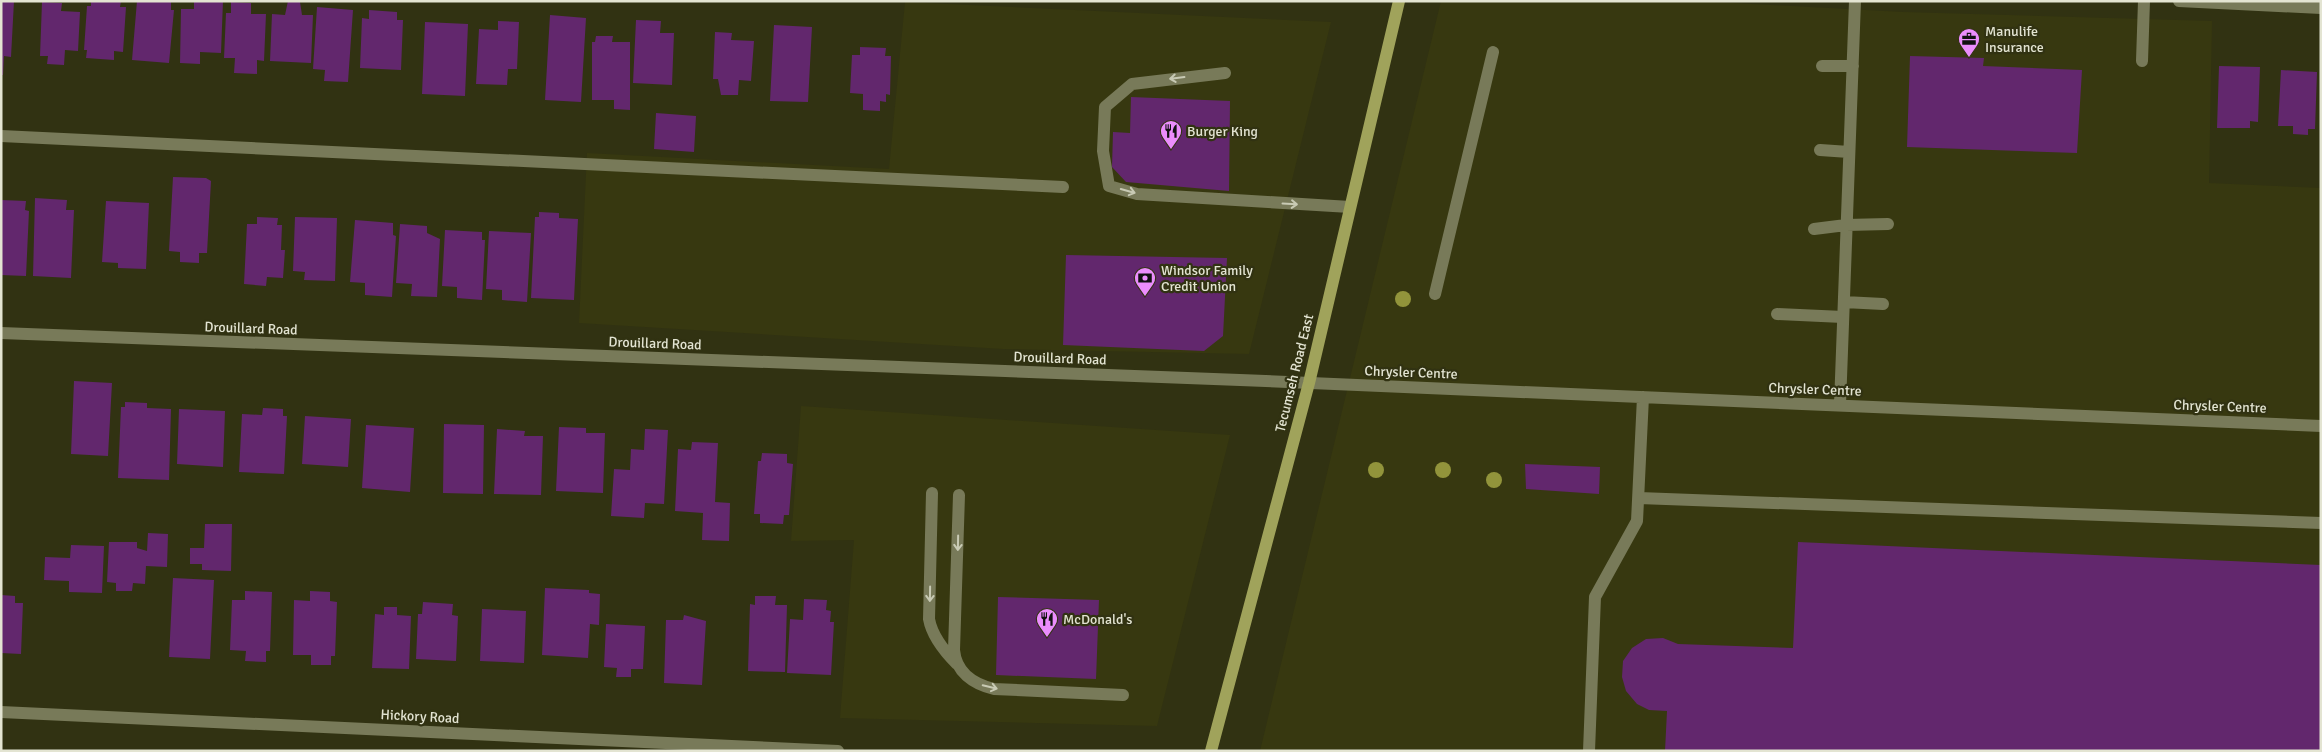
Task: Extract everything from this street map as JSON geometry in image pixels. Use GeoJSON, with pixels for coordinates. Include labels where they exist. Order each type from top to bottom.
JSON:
{"type":"FeatureCollection","features":[{"type":"Feature","properties":{"kind":"main road","name":"Tecumseh Road East"},"geometry":{"type":"LineString","coordinates":[[1211,751],[1308,382],[1399,1]]}},
{"type":"Feature","properties":{"kind":"street"},"geometry":{"type":"LineString","coordinates":[[1840,405],[1855,1]]}},
{"type":"Feature","properties":{"kind":"street"},"geometry":{"type":"LineString","coordinates":[[2142,61],[2144,1]]}},
{"type":"Feature","properties":{"kind":"street"},"geometry":{"type":"LineString","coordinates":[[2179,1],[2321,8]]}},
{"type":"Feature","properties":{"kind":"street"},"geometry":{"type":"LineString","coordinates":[[1435,294],[1494,52]]}},
{"type":"Feature","properties":{"kind":"street"},"geometry":{"type":"LineString","coordinates":[[1822,66],[1853,66]]}},
{"type":"Feature","properties":{"kind":"street"},"geometry":{"type":"LineString","coordinates":[[1225,73],[1132,84],[1105,107],[1103,151],[1109,186],[1137,194],[1350,207]]}},
{"type":"Feature","properties":{"kind":"street"},"geometry":{"type":"LineString","coordinates":[[1,136],[1063,187]]}},
{"type":"Feature","properties":{"kind":"street"},"geometry":{"type":"LineString","coordinates":[[1820,150],[1849,152]]}},
{"type":"Feature","properties":{"kind":"street"},"geometry":{"type":"LineString","coordinates":[[1814,230],[1846,225],[1888,224]]}},
{"type":"Feature","properties":{"kind":"street"},"geometry":{"type":"LineString","coordinates":[[1844,302],[1883,304]]}},
{"type":"Feature","properties":{"kind":"street"},"geometry":{"type":"LineString","coordinates":[[1777,314],[1843,316]]}},
{"type":"Feature","properties":{"kind":"street","name":"Drouillard Road"},"geometry":{"type":"LineString","coordinates":[[1,334],[1308,382]]}},
{"type":"Feature","properties":{"kind":"street","name":"Chrysler Centre"},"geometry":{"type":"LineString","coordinates":[[1308,382],[2321,426]]}},
{"type":"Feature","properties":{"kind":"street"},"geometry":{"type":"LineString","coordinates":[[1589,751],[1595,596],[1637,521],[1643,397]]}},
{"type":"Feature","properties":{"kind":"street"},"geometry":{"type":"LineString","coordinates":[[932,493],[929,619],[935,635],[974,682],[994,689],[1123,695]]}},
{"type":"Feature","properties":{"kind":"street"},"geometry":{"type":"LineString","coordinates":[[958,664],[954,650],[959,495]]}},
{"type":"Feature","properties":{"kind":"street"},"geometry":{"type":"LineString","coordinates":[[1638,498],[2321,523]]}},
{"type":"Feature","properties":{"kind":"street","name":"Hickory Road"},"geometry":{"type":"LineString","coordinates":[[1,712],[838,751]]}},
{"type":"Feature","properties":{"kind":"shaded area"},"geometry":{"type":"Polygon","coordinates":[[[1441,1],[1697,1],[1903,12],[2212,21],[2209,183],[2321,188],[2321,751],[1260,751],[1441,1]]]}},
{"type":"Feature","properties":{"kind":"shaded area"},"geometry":{"type":"Polygon","coordinates":[[[905,2],[1331,22],[1249,354],[1003,349],[579,323],[587,153],[889,169],[905,2]]]}},
{"type":"Feature","properties":{"kind":"shaded area"},"geometry":{"type":"Polygon","coordinates":[[[801,406],[1230,435],[1157,726],[840,718],[854,540],[791,541],[801,406]]]}},
{"type":"Feature","properties":{"kind":"building"},"geometry":{"type":"Polygon","coordinates":[[[1,1],[14,1],[11,57],[4,56],[3,75],[1,75],[1,1]]]}},
{"type":"Feature","properties":{"kind":"building"},"geometry":{"type":"Polygon","coordinates":[[[91,1],[121,1],[120,7],[126,7],[123,52],[114,51],[114,60],[86,58],[87,50],[84,50],[87,6],[91,6],[91,1]]]}},
{"type":"Feature","properties":{"kind":"building"},"geometry":{"type":"Polygon","coordinates":[[[137,1],[171,2],[171,10],[174,10],[169,63],[132,60],[137,1]]]}},
{"type":"Feature","properties":{"kind":"building"},"geometry":{"type":"Polygon","coordinates":[[[194,1],[223,1],[221,53],[200,52],[200,64],[180,63],[181,9],[194,9],[194,1]]]}},
{"type":"Feature","properties":{"kind":"building"},"geometry":{"type":"Polygon","coordinates":[[[288,1],[300,2],[302,15],[313,15],[311,63],[270,61],[272,14],[285,15],[288,1]]]}},
{"type":"Feature","properties":{"kind":"building"},"geometry":{"type":"Polygon","coordinates":[[[42,2],[62,3],[61,11],[80,12],[78,51],[65,50],[64,65],[47,64],[48,56],[40,56],[42,2]]]}},
{"type":"Feature","properties":{"kind":"building"},"geometry":{"type":"Polygon","coordinates":[[[231,2],[251,3],[251,14],[266,14],[264,61],[257,60],[257,74],[234,73],[235,58],[224,58],[226,13],[231,13],[231,2]]]}},
{"type":"Feature","properties":{"kind":"building"},"geometry":{"type":"Polygon","coordinates":[[[317,7],[353,10],[348,82],[324,81],[325,70],[313,69],[317,7]]]}},
{"type":"Feature","properties":{"kind":"building"},"geometry":{"type":"Polygon","coordinates":[[[369,10],[397,12],[397,20],[403,20],[401,70],[360,68],[362,18],[369,19],[369,10]]]}},
{"type":"Feature","properties":{"kind":"building"},"geometry":{"type":"Polygon","coordinates":[[[550,15],[586,18],[581,102],[545,100],[550,15]]]}},
{"type":"Feature","properties":{"kind":"building"},"geometry":{"type":"Polygon","coordinates":[[[636,20],[661,21],[660,33],[674,33],[672,85],[633,83],[636,20]]]}},
{"type":"Feature","properties":{"kind":"building"},"geometry":{"type":"Polygon","coordinates":[[[498,21],[519,22],[517,69],[508,69],[507,85],[476,84],[479,29],[498,30],[498,21]]]}},
{"type":"Feature","properties":{"kind":"building"},"geometry":{"type":"Polygon","coordinates":[[[425,22],[468,24],[465,96],[422,94],[425,22]]]}},
{"type":"Feature","properties":{"kind":"building"},"geometry":{"type":"Polygon","coordinates":[[[774,25],[812,27],[808,102],[770,101],[774,25]]]}},
{"type":"Feature","properties":{"kind":"building"},"geometry":{"type":"Polygon","coordinates":[[[715,32],[732,33],[731,40],[754,41],[751,81],[739,80],[738,95],[721,95],[718,79],[713,79],[715,32]]]}},
{"type":"Feature","properties":{"kind":"building"},"geometry":{"type":"Polygon","coordinates":[[[596,36],[613,36],[612,42],[630,42],[630,110],[614,109],[614,100],[592,100],[592,42],[595,42],[596,36]]]}},
{"type":"Feature","properties":{"kind":"building"},"geometry":{"type":"Polygon","coordinates":[[[860,47],[886,48],[885,56],[891,56],[890,95],[886,94],[886,102],[880,101],[880,111],[863,110],[863,94],[850,93],[852,55],[860,55],[860,47]]]}},
{"type":"Feature","properties":{"kind":"building"},"geometry":{"type":"Polygon","coordinates":[[[1910,56],[1984,58],[1983,66],[2082,70],[2077,153],[1907,147],[1910,56]]]}},
{"type":"Feature","properties":{"kind":"building"},"geometry":{"type":"Polygon","coordinates":[[[2219,66],[2260,67],[2258,122],[2250,121],[2250,128],[2217,128],[2219,66]]]}},
{"type":"Feature","properties":{"kind":"building"},"geometry":{"type":"Polygon","coordinates":[[[2281,70],[2317,72],[2315,129],[2308,129],[2308,135],[2293,134],[2293,126],[2278,126],[2281,70]]]}},
{"type":"Feature","properties":{"kind":"building","name":"Burger King"},"geometry":{"type":"Polygon","coordinates":[[[1131,97],[1230,101],[1229,191],[1126,182],[1112,167],[1113,132],[1130,133],[1131,97]]]}},
{"type":"Feature","properties":{"kind":"building"},"geometry":{"type":"Polygon","coordinates":[[[656,113],[696,116],[694,152],[654,149],[656,113]]]}},
{"type":"Feature","properties":{"kind":"building"},"geometry":{"type":"Polygon","coordinates":[[[173,177],[206,178],[211,181],[207,253],[199,253],[199,263],[180,262],[180,252],[169,251],[173,177]]]}},
{"type":"Feature","properties":{"kind":"building"},"geometry":{"type":"Polygon","coordinates":[[[35,198],[67,200],[66,210],[74,210],[71,278],[33,276],[35,198]]]}},
{"type":"Feature","properties":{"kind":"building"},"geometry":{"type":"Polygon","coordinates":[[[1,200],[26,201],[25,210],[29,211],[26,276],[1,275],[1,200]]]}},
{"type":"Feature","properties":{"kind":"building"},"geometry":{"type":"Polygon","coordinates":[[[106,201],[149,203],[146,269],[118,268],[118,263],[102,262],[106,201]]]}},
{"type":"Feature","properties":{"kind":"building"},"geometry":{"type":"Polygon","coordinates":[[[539,212],[559,213],[559,218],[578,219],[574,300],[531,298],[535,217],[539,217],[539,212]]]}},
{"type":"Feature","properties":{"kind":"building"},"geometry":{"type":"Polygon","coordinates":[[[257,217],[278,218],[277,225],[282,225],[281,250],[285,250],[283,278],[267,277],[266,286],[244,284],[247,224],[257,224],[257,217]]]}},
{"type":"Feature","properties":{"kind":"building"},"geometry":{"type":"Polygon","coordinates":[[[295,217],[337,218],[335,281],[304,280],[305,272],[293,271],[295,217]]]}},
{"type":"Feature","properties":{"kind":"building"},"geometry":{"type":"Polygon","coordinates":[[[355,220],[393,223],[393,235],[396,236],[392,297],[365,295],[365,283],[350,282],[355,220]]]}},
{"type":"Feature","properties":{"kind":"building"},"geometry":{"type":"Polygon","coordinates":[[[400,224],[427,226],[427,233],[440,239],[437,297],[411,296],[412,284],[396,283],[400,224]]]}},
{"type":"Feature","properties":{"kind":"building"},"geometry":{"type":"Polygon","coordinates":[[[445,230],[482,232],[482,240],[485,240],[482,300],[457,298],[457,287],[442,286],[445,230]]]}},
{"type":"Feature","properties":{"kind":"building"},"geometry":{"type":"Polygon","coordinates":[[[489,231],[531,233],[527,302],[502,300],[502,290],[486,289],[489,231]]]}},
{"type":"Feature","properties":{"kind":"building","name":"Windsor Family Credit Union"},"geometry":{"type":"Polygon","coordinates":[[[1066,255],[1227,258],[1223,336],[1204,351],[1063,345],[1066,255]]]}},
{"type":"Feature","properties":{"kind":"building"},"geometry":{"type":"Polygon","coordinates":[[[74,381],[112,383],[108,456],[71,454],[74,381]]]}},
{"type":"Feature","properties":{"kind":"building"},"geometry":{"type":"Polygon","coordinates":[[[125,402],[147,403],[147,408],[171,409],[169,480],[118,478],[121,407],[125,407],[125,402]]]}},
{"type":"Feature","properties":{"kind":"building"},"geometry":{"type":"Polygon","coordinates":[[[263,408],[283,409],[283,416],[287,416],[284,474],[239,472],[242,414],[262,415],[263,408]]]}},
{"type":"Feature","properties":{"kind":"building"},"geometry":{"type":"Polygon","coordinates":[[[179,409],[225,411],[223,467],[177,464],[179,409]]]}},
{"type":"Feature","properties":{"kind":"building"},"geometry":{"type":"Polygon","coordinates":[[[305,416],[351,419],[348,467],[302,464],[305,416]]]}},
{"type":"Feature","properties":{"kind":"building"},"geometry":{"type":"Polygon","coordinates":[[[444,424],[484,425],[483,494],[443,493],[444,424]]]}},
{"type":"Feature","properties":{"kind":"building"},"geometry":{"type":"Polygon","coordinates":[[[366,425],[414,428],[410,492],[362,488],[366,425]]]}},
{"type":"Feature","properties":{"kind":"building"},"geometry":{"type":"Polygon","coordinates":[[[559,427],[586,428],[586,433],[605,433],[603,493],[556,491],[559,427]]]}},
{"type":"Feature","properties":{"kind":"building"},"geometry":{"type":"Polygon","coordinates":[[[497,429],[525,431],[524,436],[543,436],[541,495],[494,494],[497,429]]]}},
{"type":"Feature","properties":{"kind":"building"},"geometry":{"type":"Polygon","coordinates":[[[645,429],[668,430],[664,504],[645,503],[644,518],[611,516],[614,469],[630,470],[631,449],[644,450],[645,429]]]}},
{"type":"Feature","properties":{"kind":"building"},"geometry":{"type":"Polygon","coordinates":[[[692,442],[718,443],[715,502],[730,503],[729,541],[702,540],[703,513],[675,511],[678,449],[691,450],[692,442]]]}},
{"type":"Feature","properties":{"kind":"building"},"geometry":{"type":"Polygon","coordinates":[[[762,453],[787,454],[787,463],[793,464],[789,515],[784,515],[783,524],[760,523],[760,514],[754,514],[758,461],[761,461],[762,453]]]}},
{"type":"Feature","properties":{"kind":"building"},"geometry":{"type":"Polygon","coordinates":[[[1525,464],[1600,467],[1599,494],[1526,489],[1525,464]]]}},
{"type":"Feature","properties":{"kind":"building"},"geometry":{"type":"Polygon","coordinates":[[[205,524],[232,524],[231,571],[202,570],[202,564],[190,564],[190,548],[204,548],[205,524]]]}},
{"type":"Feature","properties":{"kind":"building"},"geometry":{"type":"Polygon","coordinates":[[[148,533],[168,534],[167,567],[146,566],[145,584],[133,583],[132,591],[116,591],[116,583],[107,582],[109,542],[137,542],[137,548],[147,551],[148,533]]]}},
{"type":"Feature","properties":{"kind":"building"},"geometry":{"type":"Polygon","coordinates":[[[1798,542],[2321,565],[2321,751],[1665,751],[1667,711],[1649,710],[1637,704],[1626,691],[1622,677],[1623,661],[1632,648],[1646,639],[1663,638],[1678,644],[1793,648],[1798,542]]]}},
{"type":"Feature","properties":{"kind":"building"},"geometry":{"type":"Polygon","coordinates":[[[71,545],[104,546],[102,593],[69,592],[69,581],[44,580],[45,557],[70,558],[71,545]]]}},
{"type":"Feature","properties":{"kind":"building"},"geometry":{"type":"Polygon","coordinates":[[[173,578],[214,580],[210,659],[169,657],[173,578]]]}},
{"type":"Feature","properties":{"kind":"building"},"geometry":{"type":"Polygon","coordinates":[[[545,588],[589,590],[589,593],[600,594],[599,625],[590,624],[588,658],[542,655],[545,588]]]}},
{"type":"Feature","properties":{"kind":"building"},"geometry":{"type":"Polygon","coordinates":[[[245,591],[272,592],[270,651],[266,651],[266,662],[245,661],[246,651],[230,650],[232,600],[245,600],[245,591]]]}},
{"type":"Feature","properties":{"kind":"building"},"geometry":{"type":"Polygon","coordinates":[[[310,591],[330,592],[330,601],[337,602],[335,656],[331,656],[331,665],[311,665],[311,655],[293,655],[294,600],[310,601],[310,591]]]}},
{"type":"Feature","properties":{"kind":"building"},"geometry":{"type":"Polygon","coordinates":[[[1,595],[15,596],[15,603],[23,603],[21,654],[1,653],[1,595]]]}},
{"type":"Feature","properties":{"kind":"building"},"geometry":{"type":"Polygon","coordinates":[[[755,596],[776,596],[775,605],[787,605],[785,672],[748,671],[750,604],[755,605],[755,596]]]}},
{"type":"Feature","properties":{"kind":"building","name":"McDonald's"},"geometry":{"type":"Polygon","coordinates":[[[998,597],[1099,600],[1096,679],[996,675],[998,597]]]}},
{"type":"Feature","properties":{"kind":"building"},"geometry":{"type":"Polygon","coordinates":[[[804,599],[827,600],[826,610],[831,611],[830,622],[834,622],[831,675],[787,673],[790,619],[803,620],[804,599]]]}},
{"type":"Feature","properties":{"kind":"building"},"geometry":{"type":"Polygon","coordinates":[[[423,602],[453,604],[452,615],[458,616],[456,661],[416,659],[418,614],[422,614],[423,602]]]}},
{"type":"Feature","properties":{"kind":"building"},"geometry":{"type":"Polygon","coordinates":[[[384,607],[397,607],[397,615],[411,616],[409,669],[372,668],[375,614],[384,615],[384,607]]]}},
{"type":"Feature","properties":{"kind":"building"},"geometry":{"type":"Polygon","coordinates":[[[482,609],[526,611],[524,663],[480,661],[482,609]]]}},
{"type":"Feature","properties":{"kind":"building"},"geometry":{"type":"Polygon","coordinates":[[[684,615],[706,621],[702,685],[664,683],[666,620],[683,620],[684,615]]]}},
{"type":"Feature","properties":{"kind":"building"},"geometry":{"type":"Polygon","coordinates":[[[606,624],[645,626],[643,669],[631,669],[631,677],[616,677],[617,668],[604,667],[606,624]]]}},
{"type":"Feature","properties":{"kind":"place","name":"Manulife Insurance"},"geometry":{"type":"Point","coordinates":[1969,58]}},
{"type":"Feature","properties":{"kind":"place","name":"Burger King"},"geometry":{"type":"Point","coordinates":[1171,150]}},
{"type":"Feature","properties":{"kind":"place","name":"Windsor Family Credit Union"},"geometry":{"type":"Point","coordinates":[1145,297]}},
{"type":"Feature","properties":{"kind":"place","name":"McDonald's"},"geometry":{"type":"Point","coordinates":[1047,638]}}]}
